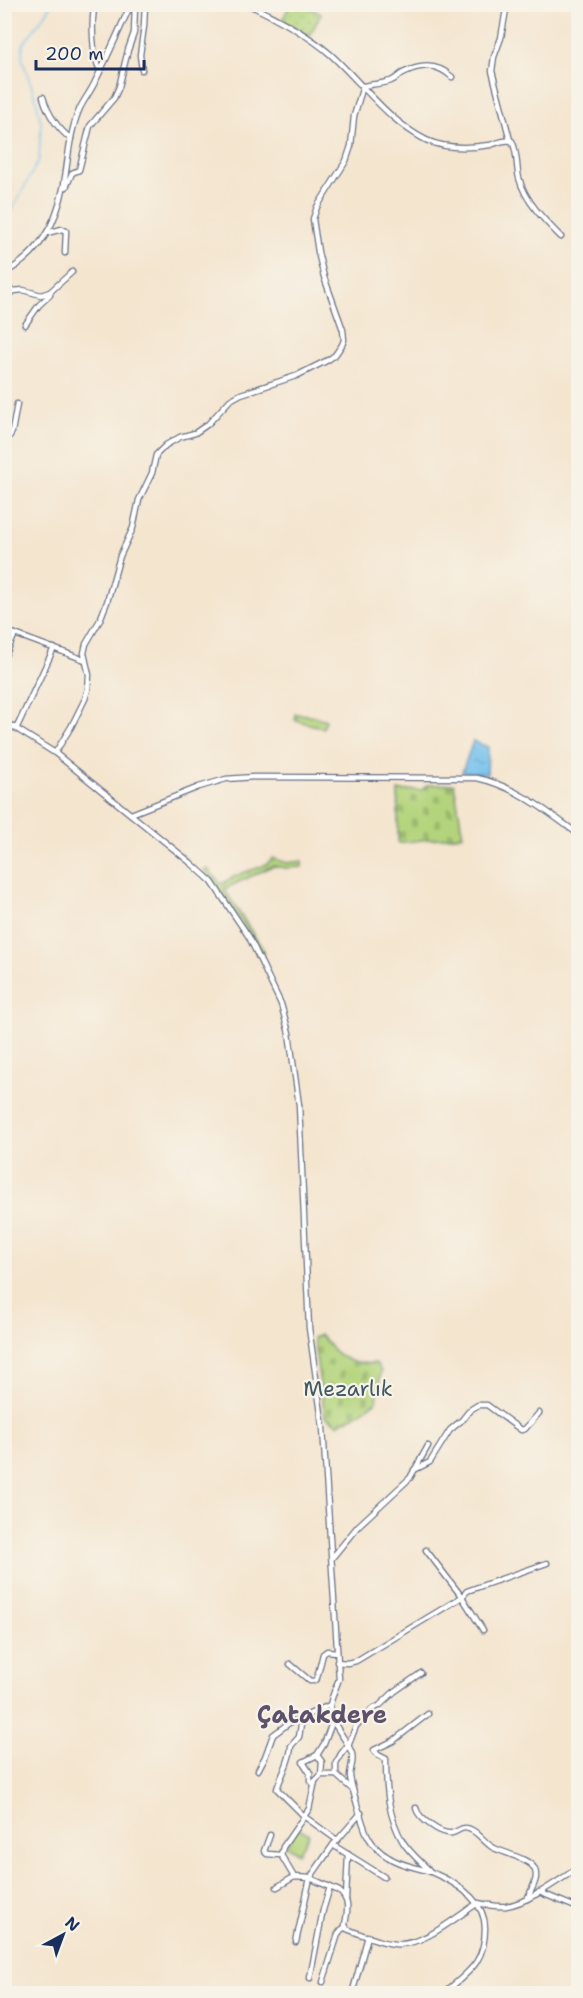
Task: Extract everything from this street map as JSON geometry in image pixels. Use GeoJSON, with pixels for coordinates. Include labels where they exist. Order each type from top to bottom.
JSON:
{"type":"FeatureCollection","features":[{"type":"Feature","properties":{"kind":"street"},"geometry":{"type":"LineString","coordinates":[[95,4],[93,14],[95,63],[100,70]]}},
{"type":"Feature","properties":{"kind":"street"},"geometry":{"type":"LineString","coordinates":[[63,192],[71,140],[80,108],[133,4]]}},
{"type":"Feature","properties":{"kind":"street"},"geometry":{"type":"LineString","coordinates":[[4,273],[33,253],[47,233],[72,174],[79,170],[90,126],[114,98],[134,33],[133,4]]}},
{"type":"Feature","properties":{"kind":"street"},"geometry":{"type":"LineString","coordinates":[[142,70],[140,55],[145,4]]}},
{"type":"Feature","properties":{"kind":"street"},"geometry":{"type":"LineString","coordinates":[[247,4],[328,52],[392,116],[427,140],[441,145],[464,147],[490,145],[510,140]]}},
{"type":"Feature","properties":{"kind":"street"},"geometry":{"type":"LineString","coordinates":[[507,4],[501,38],[494,57],[492,71],[494,85],[510,140],[516,150],[519,178],[525,193],[546,222],[561,237]]}},
{"type":"Feature","properties":{"kind":"street"},"geometry":{"type":"LineString","coordinates":[[4,9],[4,25]]}},
{"type":"Feature","properties":{"kind":"street"},"geometry":{"type":"LineString","coordinates":[[363,86],[393,80],[403,73],[428,66],[437,67],[452,77]]}},
{"type":"Feature","properties":{"kind":"street"},"geometry":{"type":"LineString","coordinates":[[55,753],[71,728],[85,699],[89,675],[86,644],[107,602],[120,556],[133,528],[140,500],[160,449],[180,437],[195,433],[208,424],[230,400],[241,394],[296,376],[328,360],[342,345],[344,335],[324,278],[314,219],[317,207],[346,161],[351,146],[354,116],[363,86]]}},
{"type":"Feature","properties":{"kind":"street"},"geometry":{"type":"LineString","coordinates":[[43,97],[51,116],[71,140]]}},
{"type":"Feature","properties":{"kind":"street"},"geometry":{"type":"LineString","coordinates":[[47,233],[62,229],[66,231],[65,253]]}},
{"type":"Feature","properties":{"kind":"street"},"geometry":{"type":"LineString","coordinates":[[4,297],[14,291],[23,290],[41,295],[50,292],[72,272]]}},
{"type":"Feature","properties":{"kind":"street"},"geometry":{"type":"LineString","coordinates":[[25,326],[50,292]]}},
{"type":"Feature","properties":{"kind":"street"},"geometry":{"type":"LineString","coordinates":[[4,445],[12,432],[17,404]]}},
{"type":"Feature","properties":{"kind":"street"},"geometry":{"type":"LineString","coordinates":[[4,630],[86,660]]}},
{"type":"Feature","properties":{"kind":"street"},"geometry":{"type":"LineString","coordinates":[[4,658],[15,634]]}},
{"type":"Feature","properties":{"kind":"street"},"geometry":{"type":"LineString","coordinates":[[16,727],[54,648]]}},
{"type":"Feature","properties":{"kind":"street"},"geometry":{"type":"LineString","coordinates":[[4,721],[55,753],[192,863],[212,882],[249,937],[281,1004],[290,1033],[299,1105],[309,1328],[323,1428],[332,1558],[339,1679],[330,1705],[330,1716],[349,1744],[354,1760],[350,1774],[367,1836],[387,1857],[399,1863],[431,1872],[451,1882],[477,1903],[484,1917],[484,1945],[481,1956],[475,1966],[443,1994]]}},
{"type":"Feature","properties":{"kind":"street"},"geometry":{"type":"LineString","coordinates":[[131,814],[199,787],[226,779],[254,777],[477,778],[511,789],[579,834]]}},
{"type":"Feature","properties":{"kind":"street"},"geometry":{"type":"LineString","coordinates":[[414,1470],[430,1461],[450,1430],[474,1407],[486,1405],[522,1430],[538,1413]]}},
{"type":"Feature","properties":{"kind":"street"},"geometry":{"type":"LineString","coordinates":[[332,1558],[358,1526],[410,1478],[428,1446]]}},
{"type":"Feature","properties":{"kind":"street"},"geometry":{"type":"LineString","coordinates":[[426,1550],[462,1597],[483,1630]]}},
{"type":"Feature","properties":{"kind":"street"},"geometry":{"type":"LineString","coordinates":[[337,1662],[356,1661],[462,1597],[467,1591],[547,1563]]}},
{"type":"Feature","properties":{"kind":"street"},"geometry":{"type":"LineString","coordinates":[[290,1664],[310,1681],[314,1681],[317,1678],[321,1656],[327,1652],[337,1652]]}},
{"type":"Feature","properties":{"kind":"street"},"geometry":{"type":"LineString","coordinates":[[336,1775],[336,1763],[349,1744],[356,1726],[372,1709],[380,1706],[394,1692],[421,1673]]}},
{"type":"Feature","properties":{"kind":"street"},"geometry":{"type":"LineString","coordinates":[[258,1770],[273,1735],[289,1723],[330,1705]]}},
{"type":"Feature","properties":{"kind":"street"},"geometry":{"type":"LineString","coordinates":[[428,1714],[393,1741],[374,1750],[386,1759],[387,1794],[394,1824],[404,1844],[431,1872]]}},
{"type":"Feature","properties":{"kind":"street"},"geometry":{"type":"LineString","coordinates":[[302,1719],[299,1737],[291,1746],[291,1755],[277,1789],[348,1854],[384,1877]]}},
{"type":"Feature","properties":{"kind":"street"},"geometry":{"type":"LineString","coordinates":[[314,1784],[310,1781],[310,1773],[303,1762],[317,1755],[333,1720]]}},
{"type":"Feature","properties":{"kind":"street"},"geometry":{"type":"LineString","coordinates":[[294,1877],[281,1855],[283,1847],[309,1809],[314,1784],[321,1775],[322,1762],[317,1755]]}},
{"type":"Feature","properties":{"kind":"street"},"geometry":{"type":"LineString","coordinates":[[321,1775],[336,1775],[353,1790]]}},
{"type":"Feature","properties":{"kind":"street"},"geometry":{"type":"LineString","coordinates":[[416,1808],[418,1815],[441,1831],[450,1833],[467,1828],[492,1846],[530,1863],[536,1874],[527,1899]]}},
{"type":"Feature","properties":{"kind":"street"},"geometry":{"type":"LineString","coordinates":[[296,1942],[310,1878],[361,1812]]}},
{"type":"Feature","properties":{"kind":"street"},"geometry":{"type":"LineString","coordinates":[[270,1835],[264,1851],[267,1854],[281,1855]]}},
{"type":"Feature","properties":{"kind":"street"},"geometry":{"type":"LineString","coordinates":[[323,1982],[338,1934],[345,1927],[348,1909],[346,1899],[348,1854]]}},
{"type":"Feature","properties":{"kind":"street"},"geometry":{"type":"LineString","coordinates":[[345,1927],[348,1930],[396,1944],[413,1943],[477,1903],[507,1906],[527,1899],[579,1868]]}},
{"type":"Feature","properties":{"kind":"street"},"geometry":{"type":"LineString","coordinates":[[277,1887],[294,1877],[310,1878],[339,1891],[346,1899]]}},
{"type":"Feature","properties":{"kind":"street"},"geometry":{"type":"LineString","coordinates":[[310,1978],[323,1910],[330,1887]]}},
{"type":"Feature","properties":{"kind":"street"},"geometry":{"type":"LineString","coordinates":[[539,1892],[579,1908]]}},
{"type":"Feature","properties":{"kind":"street"},"geometry":{"type":"LineString","coordinates":[[352,1994],[368,1936]]}},
{"type":"Feature","properties":{"kind":"green space"},"geometry":{"type":"Polygon","coordinates":[[[290,5],[305,5],[321,14],[309,37],[282,21],[290,5]]]}},
{"type":"Feature","properties":{"kind":"green space"},"geometry":{"type":"Polygon","coordinates":[[[295,714],[310,715],[326,720],[323,728],[295,720],[295,714]]]}},
{"type":"Feature","properties":{"kind":"green space"},"geometry":{"type":"Polygon","coordinates":[[[454,784],[463,835],[398,843],[398,791],[421,790],[428,785],[454,784]]]}},
{"type":"Feature","properties":{"kind":"green space"},"geometry":{"type":"Polygon","coordinates":[[[273,858],[287,863],[302,861],[302,867],[273,866],[224,889],[265,952],[262,953],[204,870],[207,868],[221,884],[265,865],[273,858]]]}},
{"type":"Feature","properties":{"kind":"green space","name":"Mezarlık"},"geometry":{"type":"Polygon","coordinates":[[[321,1335],[332,1349],[344,1358],[358,1363],[376,1363],[381,1371],[377,1401],[338,1424],[325,1416],[313,1338],[321,1335]]]}},
{"type":"Feature","properties":{"kind":"green space"},"geometry":{"type":"Polygon","coordinates":[[[297,1827],[309,1834],[298,1853],[286,1846],[297,1827]]]}},
{"type":"Feature","properties":{"kind":"water"},"geometry":{"type":"Polygon","coordinates":[[[473,741],[488,747],[487,774],[462,772],[473,741]]]}},
{"type":"Feature","properties":{"kind":"waterway"},"geometry":{"type":"LineString","coordinates":[[4,225],[39,160],[41,123],[36,99],[22,58],[23,44],[51,4]]}},
{"type":"Feature","properties":{"kind":"district","name":"Çatakdere"},"geometry":{"type":"Point","coordinates":[322,1715]}}]}
